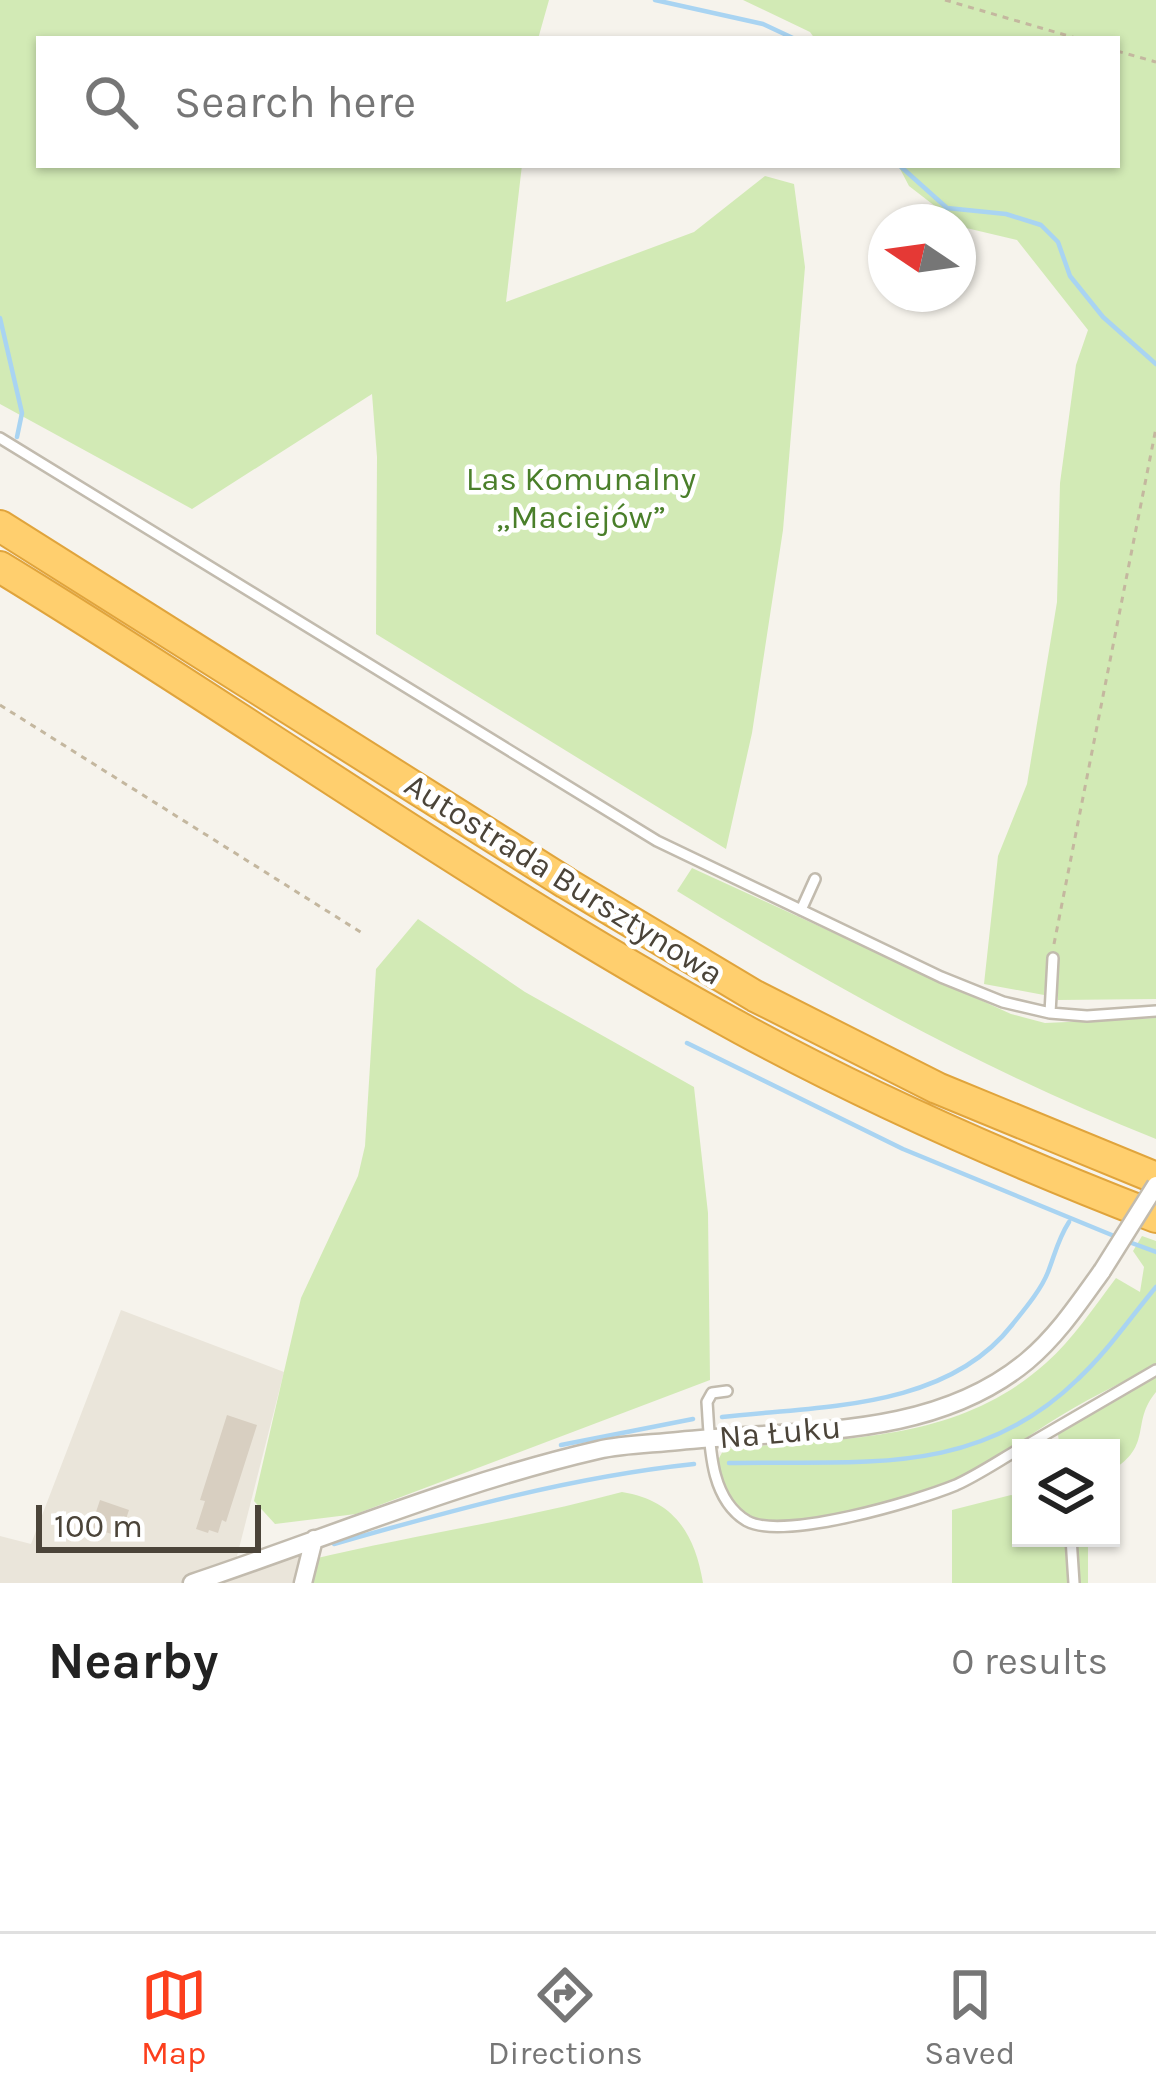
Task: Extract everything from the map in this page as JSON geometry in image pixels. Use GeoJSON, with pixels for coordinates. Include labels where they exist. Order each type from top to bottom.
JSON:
{"type":"FeatureCollection","features":[{"type":"Feature","properties":{"kind":"highway","name":"Autostrada Bursztynowa"},"geometry":{"type":"LineString","coordinates":[[0,526],[546,871],[754,996],[937,1088],[1156,1182]]}},
{"type":"Feature","properties":{"kind":"highway","name":"Autostrada Bursztynowa"},"geometry":{"type":"LineString","coordinates":[[0,567],[547,913],[739,1027],[942,1129],[1156,1217]]}},
{"type":"Feature","properties":{"kind":"street","name":"Na Łuku"},"geometry":{"type":"LineString","coordinates":[[192,1583],[434,1498],[601,1449],[872,1424],[965,1400],[1015,1371],[1041,1348],[1102,1271],[1156,1182]]}},
{"type":"Feature","properties":{"kind":"street"},"geometry":{"type":"LineString","coordinates":[[303,1583],[314,1539]]}},
{"type":"Feature","properties":{"kind":"lane"},"geometry":{"type":"LineString","coordinates":[[0,438],[657,841],[940,977],[1003,1002],[1050,1013],[1156,1011]]}},
{"type":"Feature","properties":{"kind":"lane"},"geometry":{"type":"LineString","coordinates":[[801,910],[815,879]]}},
{"type":"Feature","properties":{"kind":"lane"},"geometry":{"type":"LineString","coordinates":[[1050,1013],[1053,958]]}},
{"type":"Feature","properties":{"kind":"lane"},"geometry":{"type":"LineString","coordinates":[[1037,1439],[1156,1370]]}},
{"type":"Feature","properties":{"kind":"lane"},"geometry":{"type":"LineString","coordinates":[[727,1390],[712,1394],[707,1402],[716,1480],[729,1504],[748,1522],[770,1527],[833,1520],[907,1502],[957,1484],[1012,1453]]}},
{"type":"Feature","properties":{"kind":"lane"},"geometry":{"type":"LineString","coordinates":[[1048,1433],[1050,1439]]}},
{"type":"Feature","properties":{"kind":"lane"},"geometry":{"type":"LineString","coordinates":[[1072,1547],[1074,1583]]}},
{"type":"Feature","properties":{"kind":"path"},"geometry":{"type":"LineString","coordinates":[[945,0],[1068,36]]}},
{"type":"Feature","properties":{"kind":"path"},"geometry":{"type":"LineString","coordinates":[[1120,51],[1156,62]]}},
{"type":"Feature","properties":{"kind":"path"},"geometry":{"type":"LineString","coordinates":[[1053,958],[1055,921],[1156,428]]}},
{"type":"Feature","properties":{"kind":"path"},"geometry":{"type":"LineString","coordinates":[[0,705],[362,933]]}},
{"type":"Feature","properties":{"kind":"shaded area"},"geometry":{"type":"Polygon","coordinates":[[[121,1310],[284,1372],[234,1568],[314,1539],[303,1583],[0,1583],[0,1536],[31,1544],[121,1310]]]}},
{"type":"Feature","properties":{"kind":"green space","name":"Las Komunalny „Maciejów”"},"geometry":{"type":"Polygon","coordinates":[[[0,0],[549,0],[539,36],[36,36],[36,168],[522,168],[506,302],[694,232],[765,176],[794,184],[805,267],[783,530],[752,733],[726,849],[376,634],[377,457],[372,394],[192,509],[0,404],[0,0]]]}},
{"type":"Feature","properties":{"kind":"green space"},"geometry":{"type":"Polygon","coordinates":[[[743,0],[1156,0],[1156,999],[1058,1000],[1058,959],[1049,959],[1044,995],[984,984],[998,856],[1027,784],[1057,602],[1060,483],[1076,365],[1088,330],[1017,240],[976,230],[976,204],[932,204],[909,186],[900,168],[1120,168],[1120,36],[813,36],[743,0]]]}},
{"type":"Feature","properties":{"kind":"green space"},"geometry":{"type":"Polygon","coordinates":[[[692,868],[1011,1014],[1045,1023],[1156,1018],[1156,1139],[971,1056],[793,960],[677,891],[692,868]]]}},
{"type":"Feature","properties":{"kind":"green space"},"geometry":{"type":"Polygon","coordinates":[[[418,919],[525,992],[694,1087],[708,1213],[710,1380],[356,1514],[275,1524],[254,1501],[301,1298],[358,1176],[365,1146],[376,969],[418,919]]]}},
{"type":"Feature","properties":{"kind":"green space"},"geometry":{"type":"Polygon","coordinates":[[[1142,1236],[1156,1241],[1156,1366],[1075,1407],[1025,1439],[1012,1439],[1012,1448],[967,1475],[912,1496],[826,1518],[774,1522],[747,1515],[728,1495],[718,1460],[724,1449],[893,1432],[934,1423],[1011,1390],[1056,1354],[1116,1278],[1140,1292],[1144,1267],[1133,1251],[1142,1236]]]}},
{"type":"Feature","properties":{"kind":"green space"},"geometry":{"type":"Polygon","coordinates":[[[1156,1375],[1156,1392],[1148,1403],[1137,1443],[1120,1464],[1120,1439],[1059,1439],[1067,1425],[1156,1375]]]}},
{"type":"Feature","properties":{"kind":"green space"},"geometry":{"type":"Polygon","coordinates":[[[622,1492],[655,1503],[679,1522],[694,1549],[703,1583],[303,1583],[309,1560],[622,1492]]]}},
{"type":"Feature","properties":{"kind":"green space"},"geometry":{"type":"Polygon","coordinates":[[[1012,1495],[1012,1547],[1088,1547],[1088,1583],[952,1583],[952,1510],[1012,1495]]]}},
{"type":"Feature","properties":{"kind":"building"},"geometry":{"type":"Polygon","coordinates":[[[227,1415],[257,1425],[226,1522],[222,1520],[218,1533],[208,1533],[196,1529],[205,1501],[200,1500],[227,1415]]]}},
{"type":"Feature","properties":{"kind":"building"},"geometry":{"type":"Polygon","coordinates":[[[100,1500],[129,1510],[120,1537],[91,1527],[100,1500]]]}},
{"type":"Feature","properties":{"kind":"waterway"},"geometry":{"type":"LineString","coordinates":[[655,0],[763,24],[789,36]]}},
{"type":"Feature","properties":{"kind":"waterway"},"geometry":{"type":"LineString","coordinates":[[902,168],[947,208],[1006,214],[1041,225],[1058,242],[1070,276],[1103,317],[1156,364]]}},
{"type":"Feature","properties":{"kind":"waterway"},"geometry":{"type":"LineString","coordinates":[[0,318],[22,413],[17,437]]}},
{"type":"Feature","properties":{"kind":"waterway"},"geometry":{"type":"LineString","coordinates":[[687,1043],[903,1149],[1119,1238]]}},
{"type":"Feature","properties":{"kind":"waterway"},"geometry":{"type":"LineString","coordinates":[[722,1417],[879,1399],[952,1374],[985,1353],[1027,1306],[1045,1279],[1069,1222]]}},
{"type":"Feature","properties":{"kind":"waterway"},"geometry":{"type":"LineString","coordinates":[[1129,1242],[1156,1252]]}},
{"type":"Feature","properties":{"kind":"waterway"},"geometry":{"type":"LineString","coordinates":[[729,1463],[914,1457],[999,1434],[1039,1411],[1078,1379],[1156,1287]]}},
{"type":"Feature","properties":{"kind":"waterway"},"geometry":{"type":"LineString","coordinates":[[561,1445],[693,1419]]}},
{"type":"Feature","properties":{"kind":"waterway"},"geometry":{"type":"LineString","coordinates":[[334,1544],[557,1486],[694,1464]]}}]}
